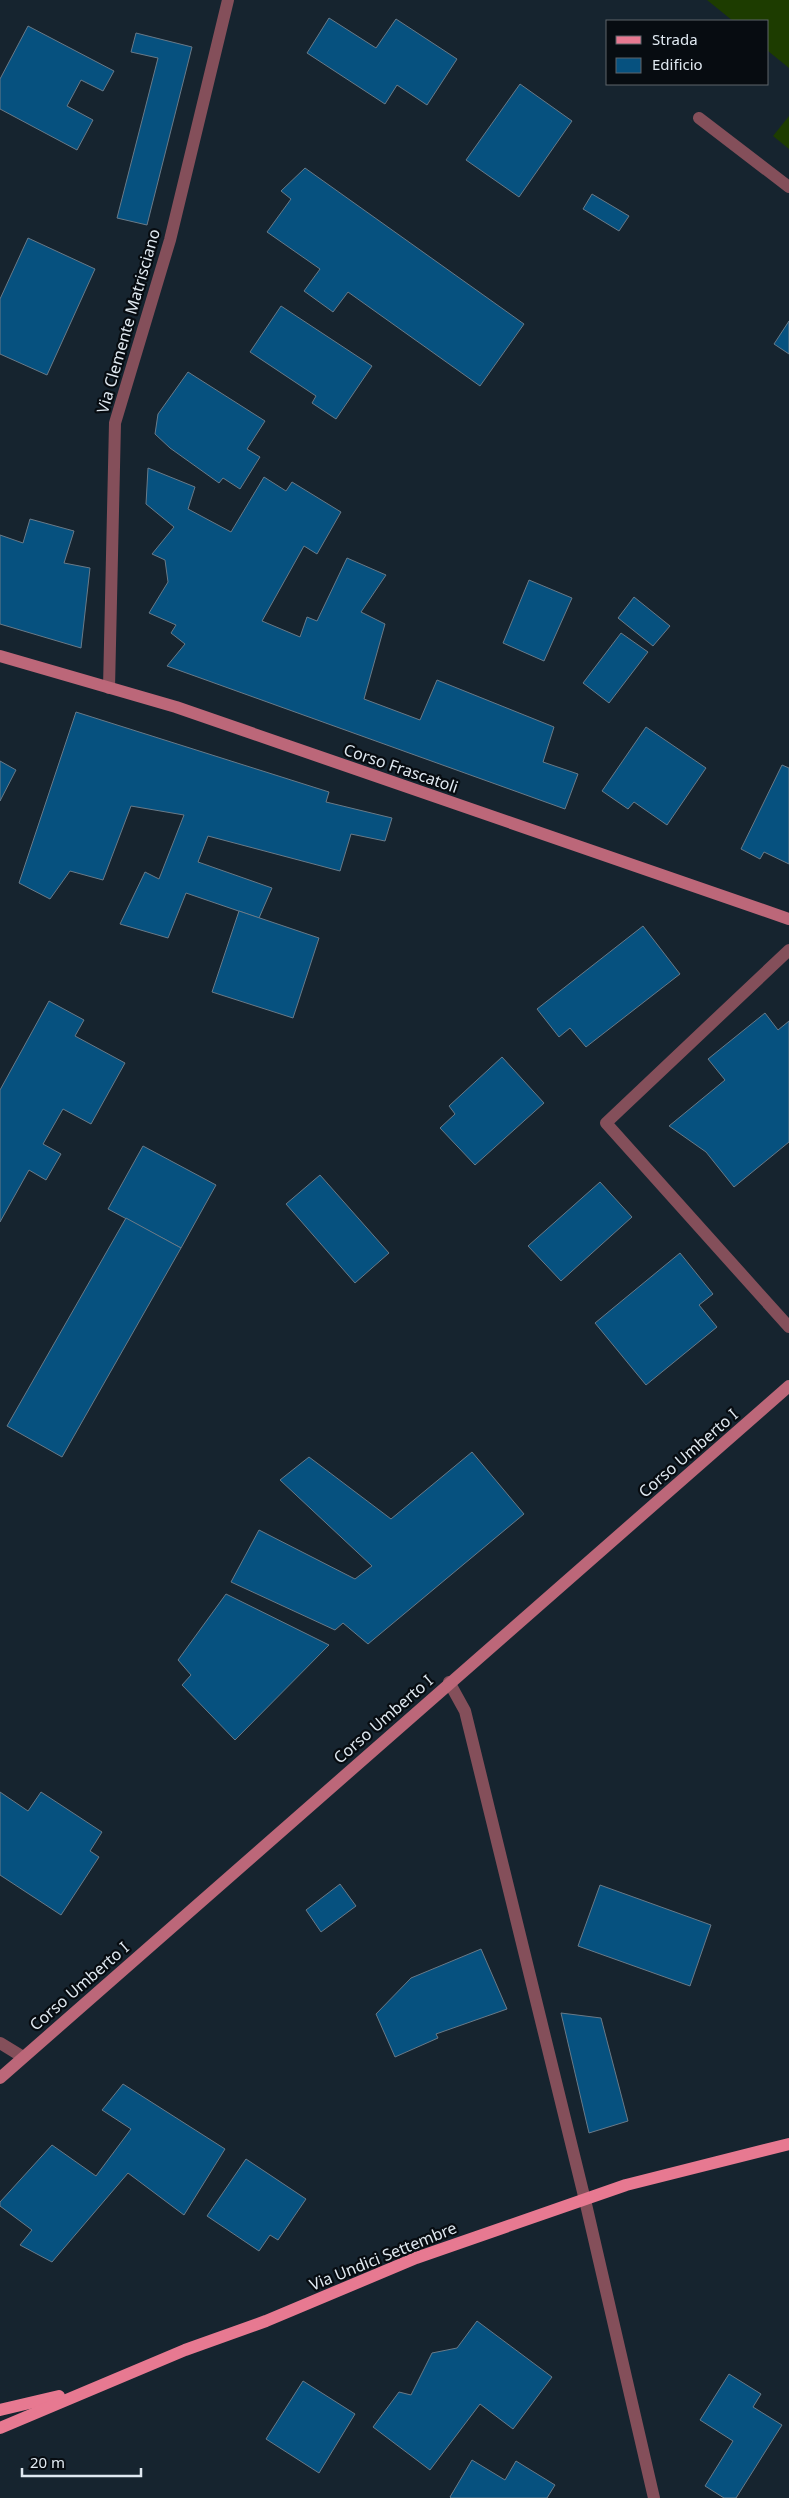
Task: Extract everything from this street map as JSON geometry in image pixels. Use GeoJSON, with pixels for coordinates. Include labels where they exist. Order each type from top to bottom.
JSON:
{"type":"FeatureCollection","features":[{"type":"Feature","properties":{"kind":"main road","name":"Via Undici Settembre"},"geometry":{"type":"LineString","coordinates":[[0,2428],[184,2350],[266,2321],[416,2258],[626,2185],[789,2144]]}},
{"type":"Feature","properties":{"kind":"main road"},"geometry":{"type":"LineString","coordinates":[[0,2410],[95,2387]]}},
{"type":"Feature","properties":{"kind":"street","name":"Via Clemente Matrisciano"},"geometry":{"type":"LineString","coordinates":[[109,688],[115,423],[170,240],[228,0]]}},
{"type":"Feature","properties":{"kind":"street"},"geometry":{"type":"LineString","coordinates":[[700,118],[789,187]]}},
{"type":"Feature","properties":{"kind":"street","name":"Corso Frascatoli"},"geometry":{"type":"LineString","coordinates":[[0,656],[176,707],[789,919]]}},
{"type":"Feature","properties":{"kind":"street"},"geometry":{"type":"LineString","coordinates":[[789,950],[606,1122],[789,1327]]}},
{"type":"Feature","properties":{"kind":"street","name":"Corso Umberto I"},"geometry":{"type":"LineString","coordinates":[[0,2078],[449,1682],[789,1386]]}},
{"type":"Feature","properties":{"kind":"street"},"geometry":{"type":"LineString","coordinates":[[449,1682],[465,1711],[585,2200],[654,2498]]}},
{"type":"Feature","properties":{"kind":"street"},"geometry":{"type":"LineString","coordinates":[[0,2043],[23,2057]]}},
{"type":"Feature","properties":{"kind":"green space"},"geometry":{"type":"Polygon","coordinates":[[[707,0],[789,0],[789,68],[769,52],[769,20],[732,20],[707,0]]]}},
{"type":"Feature","properties":{"kind":"green space"},"geometry":{"type":"Polygon","coordinates":[[[789,116],[789,149],[773,136],[789,116]]]}},
{"type":"Feature","properties":{"kind":"building"},"geometry":{"type":"Polygon","coordinates":[[[329,18],[376,48],[396,19],[457,59],[427,105],[397,85],[385,104],[307,53],[329,18]]]}},
{"type":"Feature","properties":{"kind":"building"},"geometry":{"type":"Polygon","coordinates":[[[28,26],[114,71],[103,91],[81,80],[67,106],[93,120],[77,150],[0,109],[0,79],[28,26]]]}},
{"type":"Feature","properties":{"kind":"building"},"geometry":{"type":"Polygon","coordinates":[[[136,33],[192,47],[147,225],[117,218],[158,58],[131,52],[136,33]]]}},
{"type":"Feature","properties":{"kind":"building"},"geometry":{"type":"Polygon","coordinates":[[[520,84],[572,121],[519,197],[466,160],[520,84]]]}},
{"type":"Feature","properties":{"kind":"building"},"geometry":{"type":"Polygon","coordinates":[[[305,168],[524,324],[480,386],[348,292],[333,312],[304,291],[320,269],[267,232],[291,199],[281,191],[305,168]]]}},
{"type":"Feature","properties":{"kind":"building"},"geometry":{"type":"Polygon","coordinates":[[[592,194],[629,216],[619,231],[583,209],[592,194]]]}},
{"type":"Feature","properties":{"kind":"building"},"geometry":{"type":"Polygon","coordinates":[[[28,238],[95,269],[47,375],[0,354],[0,299],[28,238]]]}},
{"type":"Feature","properties":{"kind":"building"},"geometry":{"type":"Polygon","coordinates":[[[281,306],[372,366],[336,419],[312,403],[316,396],[250,352],[281,306]]]}},
{"type":"Feature","properties":{"kind":"building"},"geometry":{"type":"Polygon","coordinates":[[[789,321],[789,354],[774,344],[789,321]]]}},
{"type":"Feature","properties":{"kind":"building"},"geometry":{"type":"Polygon","coordinates":[[[188,372],[265,421],[247,449],[260,457],[240,489],[223,478],[219,483],[170,448],[155,434],[158,414],[188,372]]]}},
{"type":"Feature","properties":{"kind":"building"},"geometry":{"type":"Polygon","coordinates":[[[148,468],[195,487],[188,509],[231,532],[264,477],[286,491],[292,482],[341,512],[317,554],[304,546],[262,621],[300,637],[307,617],[317,621],[347,558],[386,575],[361,612],[385,624],[364,699],[420,720],[437,680],[554,727],[543,762],[578,774],[565,809],[167,666],[185,644],[171,633],[176,625],[149,613],[168,582],[165,560],[152,554],[174,527],[146,504],[148,468]]]}},
{"type":"Feature","properties":{"kind":"building"},"geometry":{"type":"Polygon","coordinates":[[[30,519],[74,531],[64,563],[90,568],[81,648],[0,624],[0,535],[23,543],[30,519]]]}},
{"type":"Feature","properties":{"kind":"building"},"geometry":{"type":"Polygon","coordinates":[[[529,580],[572,598],[544,661],[503,643],[529,580]]]}},
{"type":"Feature","properties":{"kind":"building"},"geometry":{"type":"Polygon","coordinates":[[[634,597],[670,626],[653,646],[618,618],[634,597]]]}},
{"type":"Feature","properties":{"kind":"building"},"geometry":{"type":"Polygon","coordinates":[[[621,633],[648,652],[609,703],[583,683],[621,633]]]}},
{"type":"Feature","properties":{"kind":"building"},"geometry":{"type":"Polygon","coordinates":[[[76,712],[329,792],[326,802],[392,818],[385,841],[351,834],[340,871],[208,836],[198,862],[272,888],[259,918],[186,893],[168,938],[120,924],[145,872],[159,879],[184,815],[131,806],[103,880],[70,871],[50,899],[19,883],[76,712]]]}},
{"type":"Feature","properties":{"kind":"building"},"geometry":{"type":"Polygon","coordinates":[[[646,727],[706,768],[667,825],[634,802],[628,809],[602,791],[646,727]]]}},
{"type":"Feature","properties":{"kind":"building"},"geometry":{"type":"Polygon","coordinates":[[[0,761],[16,770],[0,801],[0,761]]]}},
{"type":"Feature","properties":{"kind":"building"},"geometry":{"type":"Polygon","coordinates":[[[782,765],[789,768],[789,864],[764,852],[760,859],[741,849],[782,765]]]}},
{"type":"Feature","properties":{"kind":"building"},"geometry":{"type":"Polygon","coordinates":[[[239,911],[319,938],[293,1018],[212,992],[239,911]]]}},
{"type":"Feature","properties":{"kind":"building"},"geometry":{"type":"Polygon","coordinates":[[[643,926],[680,974],[586,1047],[570,1028],[559,1037],[537,1009],[643,926]]]}},
{"type":"Feature","properties":{"kind":"building"},"geometry":{"type":"Polygon","coordinates":[[[49,1001],[84,1020],[75,1036],[125,1063],[91,1124],[63,1109],[43,1144],[61,1154],[46,1180],[29,1170],[0,1222],[0,1090],[49,1001]]]}},
{"type":"Feature","properties":{"kind":"building"},"geometry":{"type":"Polygon","coordinates":[[[765,1013],[778,1030],[789,1021],[789,1142],[734,1187],[706,1152],[669,1126],[725,1080],[708,1059],[765,1013]]]}},
{"type":"Feature","properties":{"kind":"building"},"geometry":{"type":"Polygon","coordinates":[[[502,1057],[544,1103],[475,1165],[440,1128],[455,1114],[449,1106],[502,1057]]]}},
{"type":"Feature","properties":{"kind":"building"},"geometry":{"type":"Polygon","coordinates":[[[143,1146],[216,1185],[181,1248],[108,1209],[143,1146]]]}},
{"type":"Feature","properties":{"kind":"building"},"geometry":{"type":"Polygon","coordinates":[[[320,1175],[389,1253],[355,1283],[286,1204],[320,1175]]]}},
{"type":"Feature","properties":{"kind":"building"},"geometry":{"type":"Polygon","coordinates":[[[600,1182],[632,1217],[561,1281],[528,1246],[600,1182]]]}},
{"type":"Feature","properties":{"kind":"building"},"geometry":{"type":"Polygon","coordinates":[[[126,1218],[181,1248],[62,1457],[7,1426],[126,1218]]]}},
{"type":"Feature","properties":{"kind":"building"},"geometry":{"type":"Polygon","coordinates":[[[680,1253],[713,1294],[699,1305],[717,1327],[646,1385],[595,1323],[680,1253]]]}},
{"type":"Feature","properties":{"kind":"building"},"geometry":{"type":"Polygon","coordinates":[[[472,1452],[524,1514],[368,1644],[343,1623],[335,1630],[231,1582],[259,1530],[355,1579],[372,1566],[280,1480],[309,1457],[391,1519],[472,1452]]]}},
{"type":"Feature","properties":{"kind":"building"},"geometry":{"type":"Polygon","coordinates":[[[226,1594],[329,1645],[235,1740],[182,1685],[191,1675],[178,1660],[226,1594]]]}},
{"type":"Feature","properties":{"kind":"building"},"geometry":{"type":"Polygon","coordinates":[[[0,1792],[28,1811],[41,1792],[102,1832],[90,1851],[99,1857],[61,1915],[0,1875],[0,1792]]]}},
{"type":"Feature","properties":{"kind":"building"},"geometry":{"type":"Polygon","coordinates":[[[340,1884],[356,1906],[321,1932],[306,1910],[340,1884]]]}},
{"type":"Feature","properties":{"kind":"building"},"geometry":{"type":"Polygon","coordinates":[[[600,1885],[711,1925],[690,1986],[578,1946],[600,1885]]]}},
{"type":"Feature","properties":{"kind":"building"},"geometry":{"type":"Polygon","coordinates":[[[481,1949],[507,2009],[436,2034],[438,2038],[395,2057],[376,2014],[411,1978],[481,1949]]]}},
{"type":"Feature","properties":{"kind":"building"},"geometry":{"type":"Polygon","coordinates":[[[561,2013],[601,2018],[628,2121],[589,2133],[561,2013]]]}},
{"type":"Feature","properties":{"kind":"building"},"geometry":{"type":"Polygon","coordinates":[[[123,2084],[225,2149],[184,2215],[128,2173],[52,2262],[20,2245],[32,2230],[0,2206],[0,2202],[52,2145],[96,2176],[131,2129],[102,2110],[123,2084]]]}},
{"type":"Feature","properties":{"kind":"building"},"geometry":{"type":"Polygon","coordinates":[[[246,2159],[306,2199],[278,2240],[270,2235],[259,2251],[207,2216],[246,2159]]]}},
{"type":"Feature","properties":{"kind":"building"},"geometry":{"type":"Polygon","coordinates":[[[477,2321],[552,2377],[513,2429],[480,2404],[430,2470],[373,2427],[399,2392],[411,2395],[432,2353],[457,2348],[477,2321]]]}},
{"type":"Feature","properties":{"kind":"building"},"geometry":{"type":"Polygon","coordinates":[[[729,2374],[761,2394],[753,2407],[782,2425],[736,2498],[724,2498],[705,2486],[733,2441],[700,2420],[729,2374]]]}},
{"type":"Feature","properties":{"kind":"building"},"geometry":{"type":"Polygon","coordinates":[[[303,2381],[355,2414],[319,2473],[266,2439],[303,2381]]]}},
{"type":"Feature","properties":{"kind":"building"},"geometry":{"type":"Polygon","coordinates":[[[472,2460],[505,2480],[516,2461],[555,2485],[547,2498],[451,2498],[472,2460]]]}}]}
